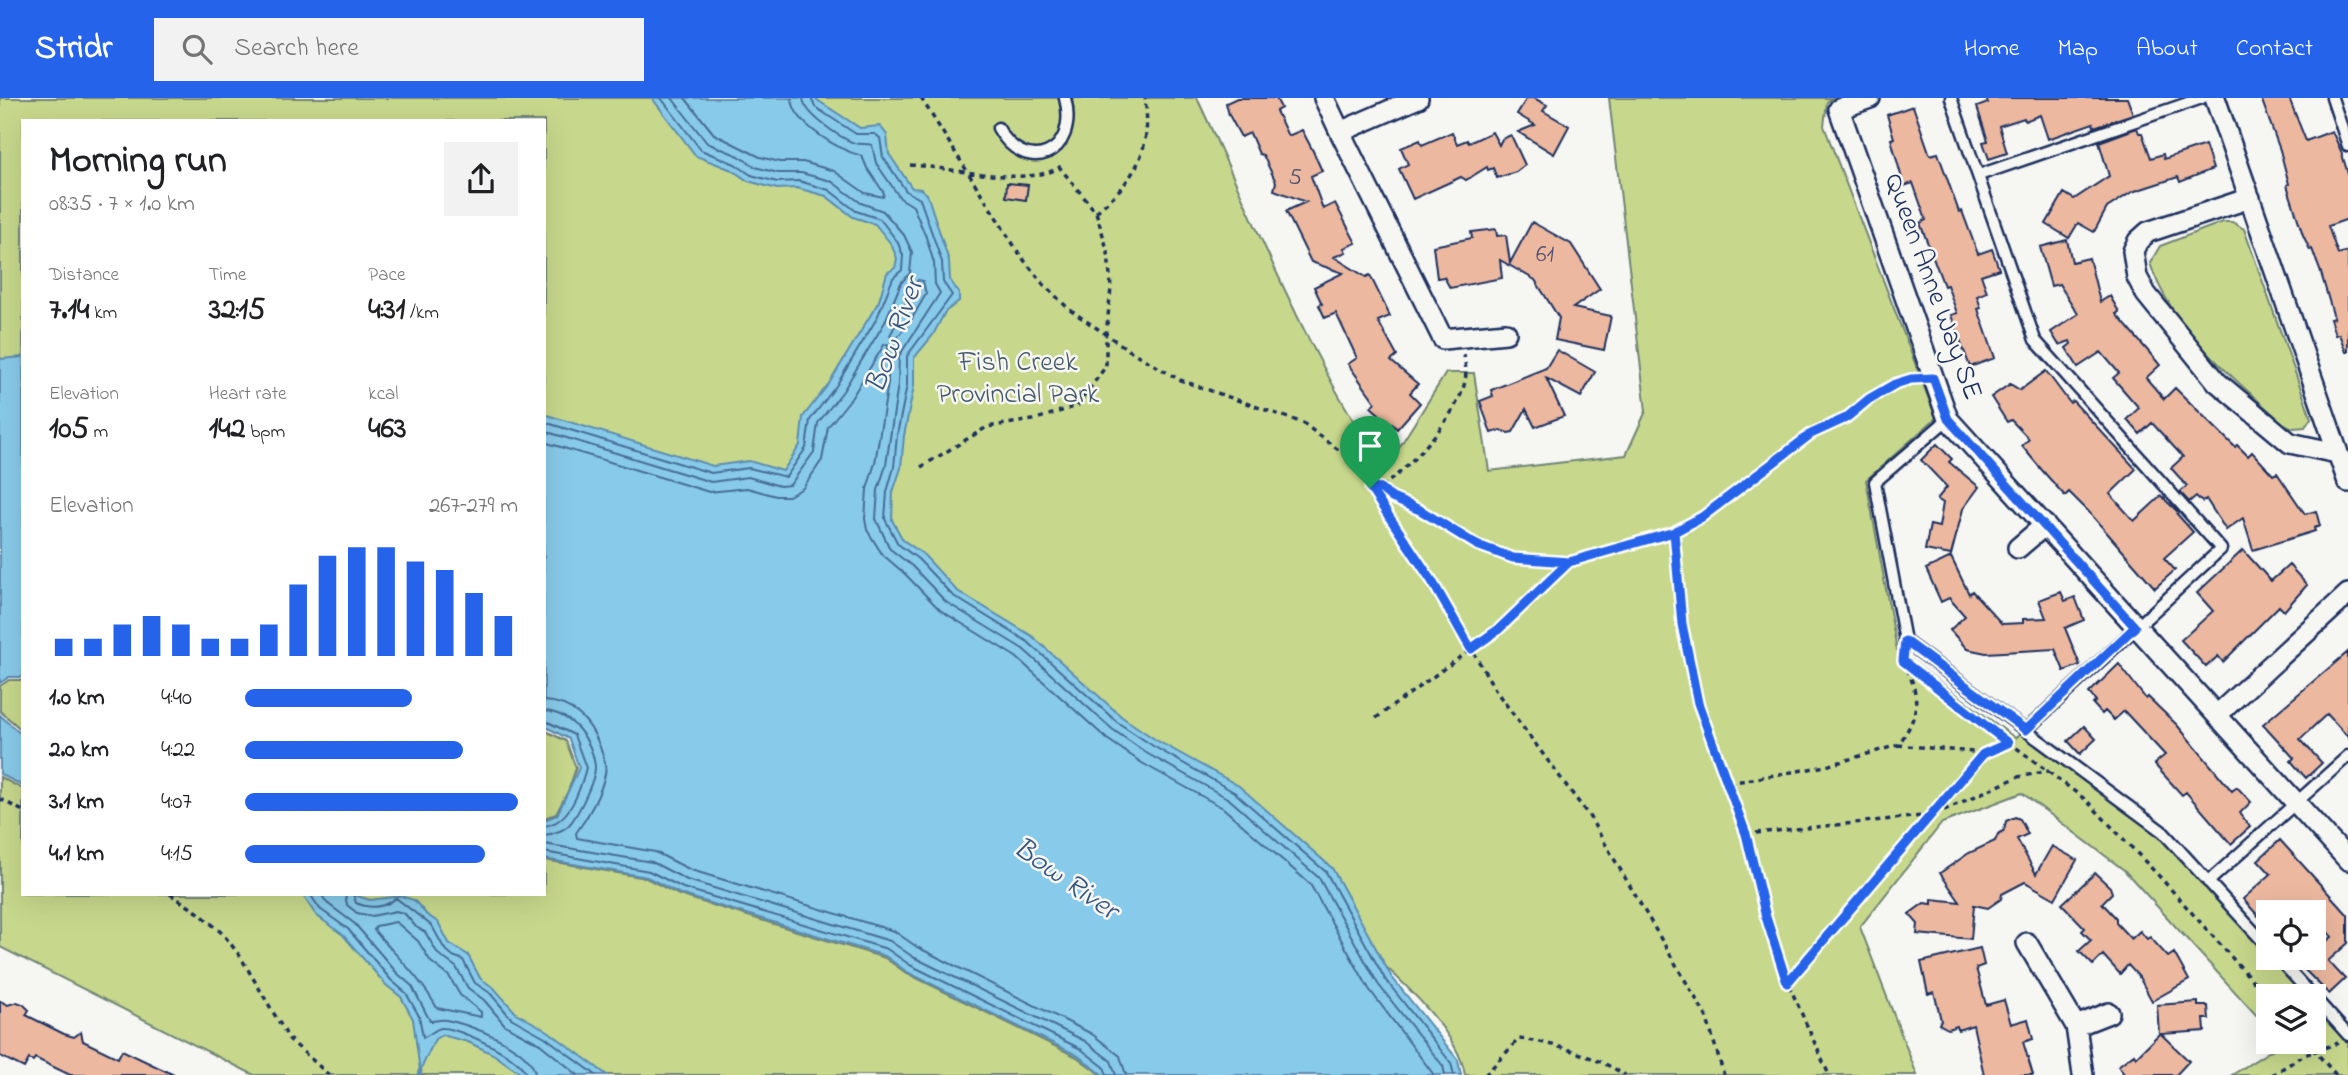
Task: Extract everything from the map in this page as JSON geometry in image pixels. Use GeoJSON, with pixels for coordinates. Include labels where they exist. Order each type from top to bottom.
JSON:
{"type":"FeatureCollection","features":[{"type":"Feature","properties":{"kind":"street"},"geometry":{"type":"LineString","coordinates":[[1324,98],[1443,339],[1506,333]]}},
{"type":"Feature","properties":{"kind":"street"},"geometry":{"type":"LineString","coordinates":[[1340,132],[1418,98]]}},
{"type":"Feature","properties":{"kind":"street","name":"Queen Anne Way SE"},"geometry":{"type":"LineString","coordinates":[[1870,98],[1839,109],[1948,419],[2348,860]]}},
{"type":"Feature","properties":{"kind":"street"},"geometry":{"type":"LineString","coordinates":[[2216,98],[2348,482]]}},
{"type":"Feature","properties":{"kind":"street"},"geometry":{"type":"LineString","coordinates":[[2250,198],[2148,232],[2138,241],[2133,251],[2137,277],[2146,294],[2217,382],[2290,443],[2337,453]]}},
{"type":"Feature","properties":{"kind":"street"},"geometry":{"type":"LineString","coordinates":[[2018,548],[2045,525]]}},
{"type":"Feature","properties":{"kind":"street"},"geometry":{"type":"LineString","coordinates":[[2217,715],[2348,594]]}},
{"type":"Feature","properties":{"kind":"street"},"geometry":{"type":"LineString","coordinates":[[2027,943],[2076,1026],[2083,1075]]}},
{"type":"Feature","properties":{"kind":"street"},"geometry":{"type":"LineString","coordinates":[[2076,1026],[2109,1013]]}},
{"type":"Feature","properties":{"kind":"lane"},"geometry":{"type":"LineString","coordinates":[[999,128],[1011,146],[1036,155],[1046,152],[1056,147],[1067,133],[1069,125],[1065,98]]}},
{"type":"Feature","properties":{"kind":"lane"},"geometry":{"type":"LineString","coordinates":[[1951,98],[2035,341],[2221,549],[2026,730]]}},
{"type":"Feature","properties":{"kind":"lane"},"geometry":{"type":"LineString","coordinates":[[1979,175],[2202,98]]}},
{"type":"Feature","properties":{"kind":"lane"},"geometry":{"type":"LineString","coordinates":[[2332,98],[2348,146]]}},
{"type":"Feature","properties":{"kind":"lane"},"geometry":{"type":"LineString","coordinates":[[1948,419],[1875,482],[1905,641],[2163,832],[2256,934]]}},
{"type":"Feature","properties":{"kind":"lane"},"geometry":{"type":"LineString","coordinates":[[2208,882],[2348,756]]}},
{"type":"Feature","properties":{"kind":"lane"},"geometry":{"type":"LineString","coordinates":[[2289,970],[2301,984]]}},
{"type":"Feature","properties":{"kind":"lane"},"geometry":{"type":"LineString","coordinates":[[2326,1014],[2345,1038]]}},
{"type":"Feature","properties":{"kind":"path"},"geometry":{"type":"LineString","coordinates":[[921,98],[1031,271],[1070,310],[1105,335],[1195,387],[1303,423],[1357,464],[1432,581],[1496,691],[1589,816],[1706,1016],[1724,1075]]}},
{"type":"Feature","properties":{"kind":"path"},"geometry":{"type":"LineString","coordinates":[[1096,212],[1124,189],[1141,161],[1147,114],[1145,98]]}},
{"type":"Feature","properties":{"kind":"path"},"geometry":{"type":"LineString","coordinates":[[921,467],[987,427],[1033,420],[1077,406],[1106,366],[1105,335],[1111,288],[1110,267],[1096,212],[1046,152]]}},
{"type":"Feature","properties":{"kind":"path"},"geometry":{"type":"LineString","coordinates":[[910,165],[1032,176],[1048,174],[1060,167]]}},
{"type":"Feature","properties":{"kind":"path"},"geometry":{"type":"LineString","coordinates":[[1370,488],[1380,488],[1403,470],[1435,432],[1461,393],[1466,371],[1462,338]]}},
{"type":"Feature","properties":{"kind":"path"},"geometry":{"type":"LineString","coordinates":[[1380,488],[1392,498],[1420,510],[1477,545],[1513,558],[1569,562],[1674,532],[1702,517],[1811,434],[1846,418],[1869,399],[1903,381],[1933,378]]}},
{"type":"Feature","properties":{"kind":"path"},"geometry":{"type":"LineString","coordinates":[[1674,532],[1682,624],[1698,703],[1746,834],[1766,917],[1787,983],[1829,1075]]}},
{"type":"Feature","properties":{"kind":"path"},"geometry":{"type":"LineString","coordinates":[[1376,718],[1499,629],[1569,562]]}},
{"type":"Feature","properties":{"kind":"path"},"geometry":{"type":"LineString","coordinates":[[1898,744],[1909,727],[1917,703],[1912,678],[1903,661],[1905,641]]}},
{"type":"Feature","properties":{"kind":"path"},"geometry":{"type":"LineString","coordinates":[[1903,661],[2086,800],[2256,985]]}},
{"type":"Feature","properties":{"kind":"path"},"geometry":{"type":"LineString","coordinates":[[1787,983],[1983,754],[2008,743]]}},
{"type":"Feature","properties":{"kind":"path"},"geometry":{"type":"LineString","coordinates":[[1728,783],[1826,766],[1898,744],[1983,754]]}},
{"type":"Feature","properties":{"kind":"path"},"geometry":{"type":"LineString","coordinates":[[1746,834],[1933,815],[2018,777],[2049,771]]}},
{"type":"Feature","properties":{"kind":"path"},"geometry":{"type":"LineString","coordinates":[[0,799],[21,810]]}},
{"type":"Feature","properties":{"kind":"path"},"geometry":{"type":"LineString","coordinates":[[173,896],[199,913],[223,934],[240,956],[289,1040],[329,1075]]}},
{"type":"Feature","properties":{"kind":"path"},"geometry":{"type":"LineString","coordinates":[[2326,1047],[2345,1038]]}},
{"type":"Feature","properties":{"kind":"path"},"geometry":{"type":"LineString","coordinates":[[1485,1075],[1509,1047],[1519,1040],[1534,1040],[1607,1065],[1625,1075]]}},
{"type":"Feature","properties":{"kind":"path"},"geometry":{"type":"LineString","coordinates":[[2272,1075],[2308,1054]]}},
{"type":"Feature","properties":{"kind":"path"},"geometry":{"type":"LineString","coordinates":[[2317,1054],[2336,1075]]}},
{"type":"Feature","properties":{"kind":"green space","name":"Fish Creek Provincial Park"},"geometry":{"type":"Polygon","coordinates":[[[0,98],[1197,98],[1307,335],[1357,426],[1385,470],[1446,373],[1474,373],[1489,471],[1626,455],[1646,411],[1609,98],[1832,98],[1827,102],[1824,126],[1936,418],[1866,480],[1897,650],[2015,738],[2026,730],[2163,832],[2256,934],[2256,970],[2289,970],[2301,984],[2256,984],[2256,1015],[2124,870],[2022,793],[1942,823],[1860,927],[1917,1075],[1465,1075],[1460,1057],[1437,1020],[1403,983],[1355,940],[546,530],[546,119],[21,119],[21,452],[0,450],[0,98]]]}},
{"type":"Feature","properties":{"kind":"green space"},"geometry":{"type":"Polygon","coordinates":[[[2223,222],[2232,222],[2244,229],[2311,418],[2305,427],[2293,428],[2284,424],[2206,351],[2173,310],[2150,263],[2160,246],[2223,222]]]}},
{"type":"Feature","properties":{"kind":"green space"},"geometry":{"type":"Polygon","coordinates":[[[9,680],[21,680],[21,729],[0,711],[0,686],[9,680]]]}},
{"type":"Feature","properties":{"kind":"green space"},"geometry":{"type":"Polygon","coordinates":[[[546,731],[566,741],[576,768],[556,814],[546,817],[546,731]]]}},
{"type":"Feature","properties":{"kind":"green space"},"geometry":{"type":"Polygon","coordinates":[[[0,777],[21,788],[21,896],[546,896],[546,860],[646,878],[679,895],[885,958],[906,973],[1077,1057],[1101,1075],[254,1075],[0,947],[0,777]]]}},
{"type":"Feature","properties":{"kind":"green space"},"geometry":{"type":"Polygon","coordinates":[[[2326,1011],[2348,1035],[2348,1075],[2232,1075],[2265,1054],[2326,1054],[2326,1011]]]}},
{"type":"Feature","properties":{"kind":"water","name":"Bow River"},"geometry":{"type":"Polygon","coordinates":[[[652,98],[814,98],[860,128],[880,126],[887,135],[889,154],[912,188],[921,189],[927,194],[949,261],[950,280],[959,293],[959,301],[945,312],[933,335],[914,358],[914,386],[901,468],[893,492],[892,520],[903,540],[923,554],[956,590],[1032,636],[1122,717],[1156,740],[1239,786],[1332,868],[1391,976],[1458,1060],[1461,1075],[1103,1075],[1077,1055],[907,972],[885,956],[680,894],[647,877],[546,859],[546,819],[557,815],[579,768],[569,739],[546,727],[546,415],[713,466],[749,461],[783,471],[800,445],[803,417],[830,382],[879,301],[887,273],[895,268],[897,258],[891,244],[875,224],[853,217],[826,196],[797,188],[777,189],[748,181],[732,170],[696,156],[652,98]]]}},
{"type":"Feature","properties":{"kind":"water"},"geometry":{"type":"Polygon","coordinates":[[[21,357],[21,677],[9,677],[0,683],[0,359],[21,357]]]}},
{"type":"Feature","properties":{"kind":"water"},"geometry":{"type":"Polygon","coordinates":[[[0,715],[21,734],[21,785],[0,774],[0,715]]]}},
{"type":"Feature","properties":{"kind":"water"},"geometry":{"type":"Polygon","coordinates":[[[303,896],[357,896],[370,900],[401,896],[414,900],[427,915],[438,922],[449,943],[468,955],[480,978],[494,988],[516,1013],[548,1031],[607,1075],[523,1075],[493,1054],[468,1042],[442,1035],[435,1039],[420,1071],[413,1019],[401,997],[386,985],[343,935],[316,915],[303,896]]]}},
{"type":"Feature","properties":{"kind":"building"},"geometry":{"type":"Polygon","coordinates":[[[1237,98],[1276,98],[1281,108],[1276,111],[1288,136],[1302,130],[1313,151],[1322,171],[1311,176],[1323,209],[1335,203],[1356,243],[1344,248],[1346,252],[1334,257],[1366,277],[1370,275],[1390,316],[1378,321],[1397,356],[1391,361],[1418,384],[1410,393],[1420,403],[1397,429],[1392,424],[1384,425],[1379,421],[1379,414],[1371,407],[1375,402],[1348,364],[1357,358],[1336,313],[1325,318],[1319,305],[1322,304],[1314,287],[1343,273],[1311,262],[1286,211],[1306,202],[1274,190],[1276,182],[1250,133],[1241,137],[1229,115],[1226,103],[1237,98]]]}},
{"type":"Feature","properties":{"kind":"building"},"geometry":{"type":"Polygon","coordinates":[[[1527,98],[1534,98],[1547,105],[1543,111],[1569,126],[1554,154],[1518,132],[1535,125],[1517,114],[1527,98]]]}},
{"type":"Feature","properties":{"kind":"building"},"geometry":{"type":"Polygon","coordinates":[[[1986,98],[2127,98],[2133,114],[2094,127],[2093,123],[2048,139],[2040,115],[2025,121],[2024,118],[1999,126],[2007,153],[1989,159],[1983,142],[1988,141],[1977,107],[1988,103],[1986,98]]]}},
{"type":"Feature","properties":{"kind":"building"},"geometry":{"type":"Polygon","coordinates":[[[2261,98],[2289,98],[2306,141],[2332,131],[2341,151],[2348,174],[2348,219],[2328,226],[2338,254],[2348,251],[2348,352],[2339,334],[2335,335],[2330,319],[2334,318],[2321,273],[2312,249],[2310,250],[2303,235],[2287,185],[2289,184],[2280,150],[2261,98]]]}},
{"type":"Feature","properties":{"kind":"building"},"geometry":{"type":"Polygon","coordinates":[[[1913,106],[1930,155],[1938,153],[1959,212],[1962,211],[1978,254],[1992,249],[1999,269],[1981,275],[1987,292],[1977,296],[1981,308],[1978,309],[1995,358],[1970,367],[1951,315],[1957,313],[1920,223],[1926,220],[1913,183],[1904,186],[1891,139],[1894,138],[1887,115],[1913,106]]]}},
{"type":"Feature","properties":{"kind":"building"},"geometry":{"type":"Polygon","coordinates":[[[2137,128],[2139,133],[2142,133],[2151,158],[2163,154],[2164,159],[2205,145],[2213,169],[2180,182],[2178,177],[2132,192],[2107,208],[2094,232],[2078,223],[2069,238],[2046,224],[2064,193],[2074,199],[2109,176],[2099,142],[2137,128]]]}},
{"type":"Feature","properties":{"kind":"building"},"geometry":{"type":"Polygon","coordinates":[[[1452,132],[1457,144],[1467,140],[1469,143],[1492,132],[1499,145],[1502,139],[1511,135],[1525,165],[1516,172],[1497,178],[1493,168],[1488,170],[1487,167],[1466,180],[1461,177],[1413,199],[1399,169],[1408,164],[1401,148],[1420,140],[1422,145],[1452,132]]]}},
{"type":"Feature","properties":{"kind":"building"},"geometry":{"type":"Polygon","coordinates":[[[1007,183],[1028,185],[1026,200],[1006,197],[1007,183]]]}},
{"type":"Feature","properties":{"kind":"building"},"geometry":{"type":"Polygon","coordinates":[[[1532,222],[1571,244],[1600,289],[1573,308],[1611,316],[1604,350],[1555,340],[1559,318],[1535,280],[1500,260],[1502,278],[1450,288],[1444,277],[1437,278],[1433,246],[1472,238],[1471,232],[1496,229],[1497,236],[1506,235],[1510,263],[1532,222]]]}},
{"type":"Feature","properties":{"kind":"building"},"geometry":{"type":"Polygon","coordinates":[[[2067,240],[2072,262],[2089,258],[2100,302],[2110,296],[2119,312],[2116,314],[2160,365],[2146,378],[2164,399],[2175,388],[2235,447],[2237,445],[2248,456],[2252,452],[2273,475],[2277,473],[2305,514],[2316,511],[2320,526],[2314,528],[2315,531],[2253,550],[2243,518],[2226,530],[2206,499],[2202,502],[2196,496],[2189,502],[2180,492],[2187,486],[2171,468],[2183,457],[2152,423],[2140,434],[2127,419],[2139,408],[2113,378],[2119,373],[2101,352],[2078,367],[2066,348],[2071,344],[2070,341],[2059,345],[2051,332],[2078,314],[2059,284],[2051,286],[2040,247],[2067,240]]]}},
{"type":"Feature","properties":{"kind":"building"},"geometry":{"type":"Polygon","coordinates":[[[1557,350],[1595,372],[1581,397],[1546,378],[1564,416],[1535,427],[1526,409],[1513,432],[1500,430],[1491,433],[1480,401],[1493,396],[1491,390],[1546,368],[1557,350]]]}},
{"type":"Feature","properties":{"kind":"building"},"geometry":{"type":"Polygon","coordinates":[[[2046,371],[2070,403],[2073,401],[2136,469],[2110,494],[2134,521],[2161,496],[2193,532],[2164,558],[2175,570],[2155,588],[2088,511],[2069,492],[2065,496],[2041,469],[2022,446],[2029,439],[2011,420],[2007,422],[1991,397],[2010,384],[2020,390],[2046,371]]]}},
{"type":"Feature","properties":{"kind":"building"},"geometry":{"type":"Polygon","coordinates":[[[1937,444],[1952,459],[1949,462],[1979,487],[1963,509],[1951,555],[1925,550],[1930,525],[1939,527],[1943,503],[1937,499],[1947,487],[1921,460],[1937,444]]]}},
{"type":"Feature","properties":{"kind":"building"},"geometry":{"type":"Polygon","coordinates":[[[2243,550],[2271,581],[2289,565],[2307,585],[2284,611],[2279,606],[2223,662],[2218,656],[2206,667],[2181,640],[2213,611],[2197,593],[2243,550]]]}},
{"type":"Feature","properties":{"kind":"building"},"geometry":{"type":"Polygon","coordinates":[[[1951,557],[1969,594],[1972,591],[2002,624],[2023,623],[2023,619],[2046,618],[2039,600],[2061,592],[2065,601],[2075,597],[2084,620],[2065,628],[2080,665],[2064,671],[2055,649],[1986,653],[1967,649],[1950,630],[1965,616],[1949,598],[1941,602],[1926,569],[1951,557]]]}},
{"type":"Feature","properties":{"kind":"building"},"geometry":{"type":"Polygon","coordinates":[[[2348,652],[2348,737],[2327,714],[2300,739],[2322,763],[2306,778],[2291,761],[2294,758],[2263,724],[2348,652]]]}},
{"type":"Feature","properties":{"kind":"building"},"geometry":{"type":"Polygon","coordinates":[[[2119,664],[2146,699],[2148,697],[2177,725],[2232,791],[2237,787],[2251,802],[2240,813],[2250,827],[2231,844],[2186,792],[2182,795],[2154,764],[2165,755],[2124,711],[2114,720],[2105,711],[2102,714],[2093,704],[2096,701],[2089,693],[2119,664]]]}},
{"type":"Feature","properties":{"kind":"building"},"geometry":{"type":"Polygon","coordinates":[[[2084,726],[2096,739],[2080,754],[2068,741],[2084,726]]]}},
{"type":"Feature","properties":{"kind":"building"},"geometry":{"type":"Polygon","coordinates":[[[2015,817],[2020,819],[2028,834],[2017,839],[2036,874],[2052,846],[2077,860],[2055,899],[2025,882],[2002,894],[2001,899],[1988,908],[1974,905],[1971,939],[1917,934],[1918,924],[1909,914],[1924,903],[1932,904],[1932,899],[1960,902],[1940,873],[1969,853],[1995,841],[1998,834],[2004,831],[2006,821],[2015,817]]]}},
{"type":"Feature","properties":{"kind":"building"},"geometry":{"type":"Polygon","coordinates":[[[2280,840],[2348,915],[2348,943],[2328,961],[2345,979],[2329,994],[2326,984],[2319,984],[2305,970],[2326,970],[2326,942],[2332,937],[2326,930],[2326,900],[2256,900],[2256,914],[2243,899],[2271,874],[2258,860],[2280,840]]]}},
{"type":"Feature","properties":{"kind":"building"},"geometry":{"type":"Polygon","coordinates":[[[2095,873],[2110,887],[2112,893],[2102,903],[2116,918],[2116,923],[2131,939],[2140,931],[2147,939],[2150,937],[2168,957],[2174,953],[2189,980],[2152,1001],[2139,977],[2128,965],[2120,974],[2103,955],[2093,965],[2079,951],[2091,940],[2082,931],[2085,928],[2062,904],[2095,873]]]}},
{"type":"Feature","properties":{"kind":"building"},"geometry":{"type":"Polygon","coordinates":[[[1980,948],[1984,965],[1976,968],[1986,1005],[2004,1000],[2011,1024],[2028,1019],[2033,1039],[2023,1042],[2033,1075],[1984,1075],[1973,1025],[1958,1030],[1957,1026],[1948,1029],[1939,1024],[1941,1020],[1934,992],[1928,994],[1921,962],[1980,948]]]}},
{"type":"Feature","properties":{"kind":"building"},"geometry":{"type":"Polygon","coordinates":[[[0,1001],[8,1005],[17,1002],[23,1004],[29,1010],[26,1015],[64,1034],[74,1037],[81,1032],[83,1041],[118,1058],[122,1050],[174,1075],[70,1075],[35,1058],[33,1061],[29,1059],[24,1068],[0,1056],[0,1001]]]}},
{"type":"Feature","properties":{"kind":"building"},"geometry":{"type":"Polygon","coordinates":[[[2198,1002],[2198,1006],[2208,1006],[2209,1019],[2204,1019],[2205,1031],[2161,1034],[2189,1061],[2176,1075],[2125,1075],[2118,1066],[2134,1054],[2136,1057],[2159,1034],[2157,1005],[2198,1002]]]}},
{"type":"Feature","properties":{"kind":"waterway"},"geometry":{"type":"LineString","coordinates":[[419,1075],[420,1071]]}},
{"type":"Feature","properties":{"kind":"route"},"geometry":{"type":"LineString","coordinates":[[1370,488],[1380,488],[1392,498],[1420,510],[1477,545],[1513,558],[1569,562],[1674,532],[1682,624],[1698,703],[1746,834],[1766,917],[1787,983],[1983,754],[2008,743],[1903,661],[1905,641],[2026,730],[2135,627],[1948,419],[1933,378],[1911,379],[1895,384],[1869,399],[1846,418],[1811,434],[1727,500],[1674,532],[1647,541],[1569,562],[1499,629],[1471,649],[1432,581],[1370,488]]}}]}
